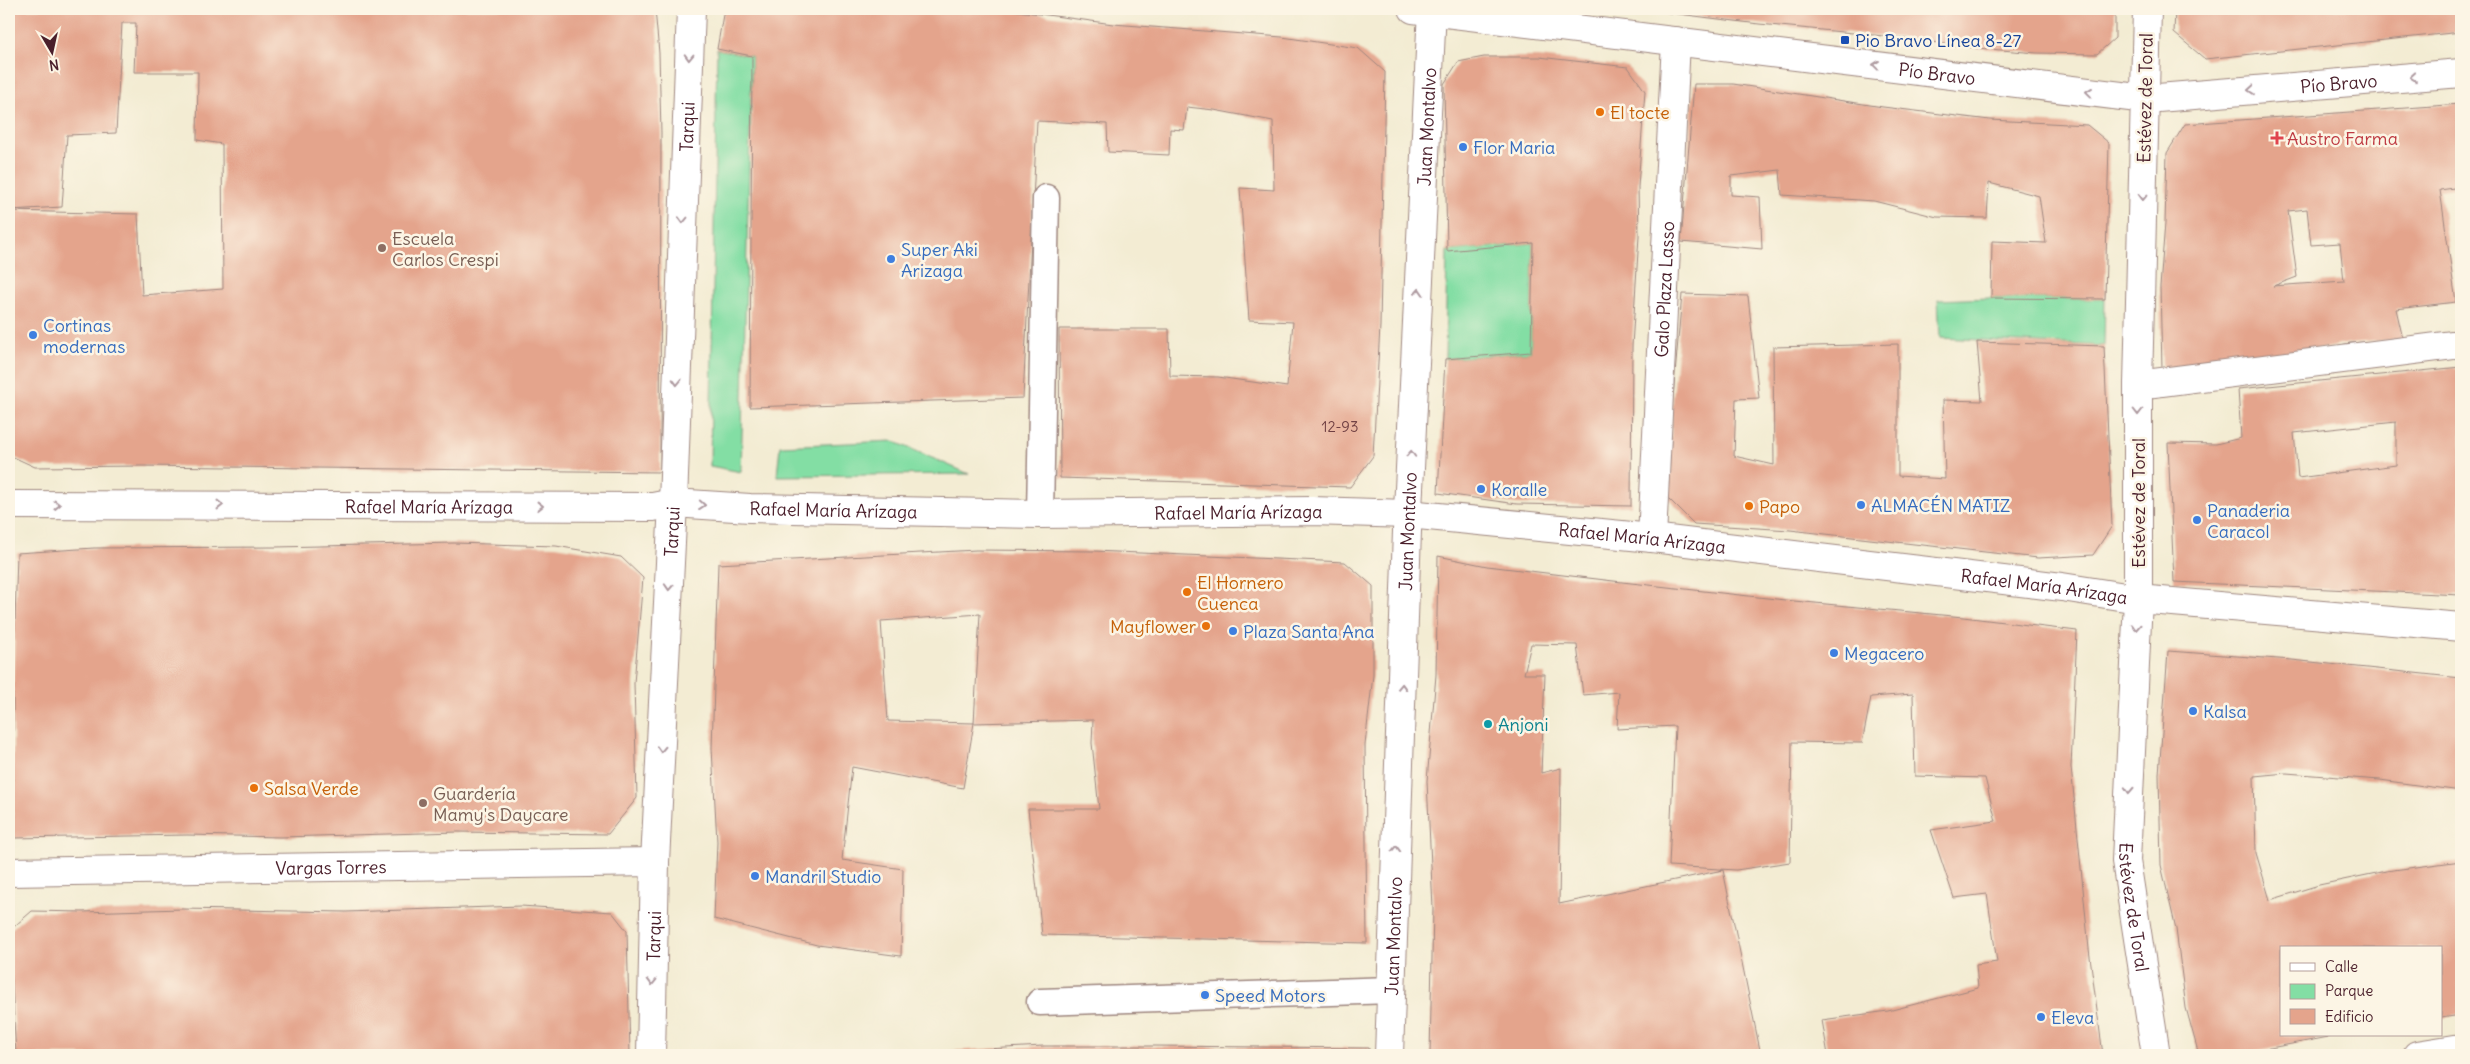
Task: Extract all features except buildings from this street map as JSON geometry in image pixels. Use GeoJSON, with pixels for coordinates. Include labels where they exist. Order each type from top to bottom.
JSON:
{"type":"FeatureCollection","features":[{"type":"Feature","properties":{"kind":"street","name":"Tarqui"},"geometry":{"type":"LineString","coordinates":[[650,1055],[655,862],[673,503],[691,9]]}},
{"type":"Feature","properties":{"kind":"street","name":"Pío Bravo"},"geometry":{"type":"LineString","coordinates":[[1425,9],[2146,99],[2461,73]]}},
{"type":"Feature","properties":{"kind":"street","name":"Juan Montalvo"},"geometry":{"type":"LineString","coordinates":[[1389,1055],[1425,9]]}},
{"type":"Feature","properties":{"kind":"street","name":"Estévez de Toral"},"geometry":{"type":"LineString","coordinates":[[2147,9],[2138,385],[2138,599],[2126,861],[2156,1055]]}},
{"type":"Feature","properties":{"kind":"street","name":"Galo Plaza Lasso"},"geometry":{"type":"LineString","coordinates":[[1652,538],[1676,41]]}},
{"type":"Feature","properties":{"kind":"street"},"geometry":{"type":"LineString","coordinates":[[2138,385],[2453,345]]}},
{"type":"Feature","properties":{"kind":"street","name":"Rafael María Arízaga"},"geometry":{"type":"LineString","coordinates":[[9,505],[653,507],[673,503],[750,508],[1040,514],[1312,511],[1408,514],[1652,538],[2062,587],[2138,599],[2461,627]]}},
{"type":"Feature","properties":{"kind":"street","name":"Vargas Torres"},"geometry":{"type":"LineString","coordinates":[[9,872],[655,862]]}},
{"type":"Feature","properties":{"kind":"street"},"geometry":{"type":"LineString","coordinates":[[2417,1055],[2461,1048]]}},
{"type":"Feature","properties":{"kind":"lane"},"geometry":{"type":"LineString","coordinates":[[1040,514],[1046,198]]}},
{"type":"Feature","properties":{"kind":"lane"},"geometry":{"type":"LineString","coordinates":[[1040,1002],[1392,990]]}},
{"type":"Feature","properties":{"kind":"green space"},"geometry":{"type":"Polygon","coordinates":[[[717,49],[752,56],[741,472],[710,466],[717,49]]]}},
{"type":"Feature","properties":{"kind":"green space"},"geometry":{"type":"Polygon","coordinates":[[[1533,243],[1531,352],[1445,359],[1447,251],[1533,243]]]}},
{"type":"Feature","properties":{"kind":"green space"},"geometry":{"type":"Polygon","coordinates":[[[1991,298],[2105,299],[2104,346],[1940,338],[1938,300],[1991,298]]]}},
{"type":"Feature","properties":{"kind":"green space"},"geometry":{"type":"Polygon","coordinates":[[[893,441],[969,474],[777,476],[780,446],[893,441]]]}},
{"type":"Feature","properties":{"kind":"place","name":"Pio Bravo Línea 8-27"},"geometry":{"type":"Point","coordinates":[1845,40]}},
{"type":"Feature","properties":{"kind":"place","name":"El tocte"},"geometry":{"type":"Point","coordinates":[1600,112]}},
{"type":"Feature","properties":{"kind":"place","name":"Austro Farma"},"geometry":{"type":"Point","coordinates":[2277,138]}},
{"type":"Feature","properties":{"kind":"place","name":"Flor Maria"},"geometry":{"type":"Point","coordinates":[1463,147]}},
{"type":"Feature","properties":{"kind":"place","name":"Escuela Carlos Crespi"},"geometry":{"type":"Point","coordinates":[382,248]}},
{"type":"Feature","properties":{"kind":"place","name":"Super Aki Arizaga"},"geometry":{"type":"Point","coordinates":[891,259]}},
{"type":"Feature","properties":{"kind":"place","name":"Cortinas modernas"},"geometry":{"type":"Point","coordinates":[33,335]}},
{"type":"Feature","properties":{"kind":"place","name":"Koralle"},"geometry":{"type":"Point","coordinates":[1481,489]}},
{"type":"Feature","properties":{"kind":"place","name":"ALMACÉN MATIZ"},"geometry":{"type":"Point","coordinates":[1861,505]}},
{"type":"Feature","properties":{"kind":"place","name":"Papo"},"geometry":{"type":"Point","coordinates":[1749,506]}},
{"type":"Feature","properties":{"kind":"place","name":"Panaderia Caracol"},"geometry":{"type":"Point","coordinates":[2197,520]}},
{"type":"Feature","properties":{"kind":"place","name":"El Hornero Cuenca"},"geometry":{"type":"Point","coordinates":[1187,592]}},
{"type":"Feature","properties":{"kind":"place","name":"Mayflower"},"geometry":{"type":"Point","coordinates":[1206,626]}},
{"type":"Feature","properties":{"kind":"place","name":"Plaza Santa Ana"},"geometry":{"type":"Point","coordinates":[1233,631]}},
{"type":"Feature","properties":{"kind":"place","name":"Megacero"},"geometry":{"type":"Point","coordinates":[1834,653]}},
{"type":"Feature","properties":{"kind":"place","name":"Kalsa"},"geometry":{"type":"Point","coordinates":[2193,711]}},
{"type":"Feature","properties":{"kind":"place","name":"Anjoni"},"geometry":{"type":"Point","coordinates":[1488,724]}},
{"type":"Feature","properties":{"kind":"place","name":"Salsa Verde"},"geometry":{"type":"Point","coordinates":[254,788]}},
{"type":"Feature","properties":{"kind":"place","name":"Guardería Mamy's Daycare"},"geometry":{"type":"Point","coordinates":[423,803]}},
{"type":"Feature","properties":{"kind":"place","name":"Mandril Studio"},"geometry":{"type":"Point","coordinates":[755,876]}},
{"type":"Feature","properties":{"kind":"place","name":"Speed Motors"},"geometry":{"type":"Point","coordinates":[1205,995]}},
{"type":"Feature","properties":{"kind":"place","name":"Eleva"},"geometry":{"type":"Point","coordinates":[2041,1017]}}]}
